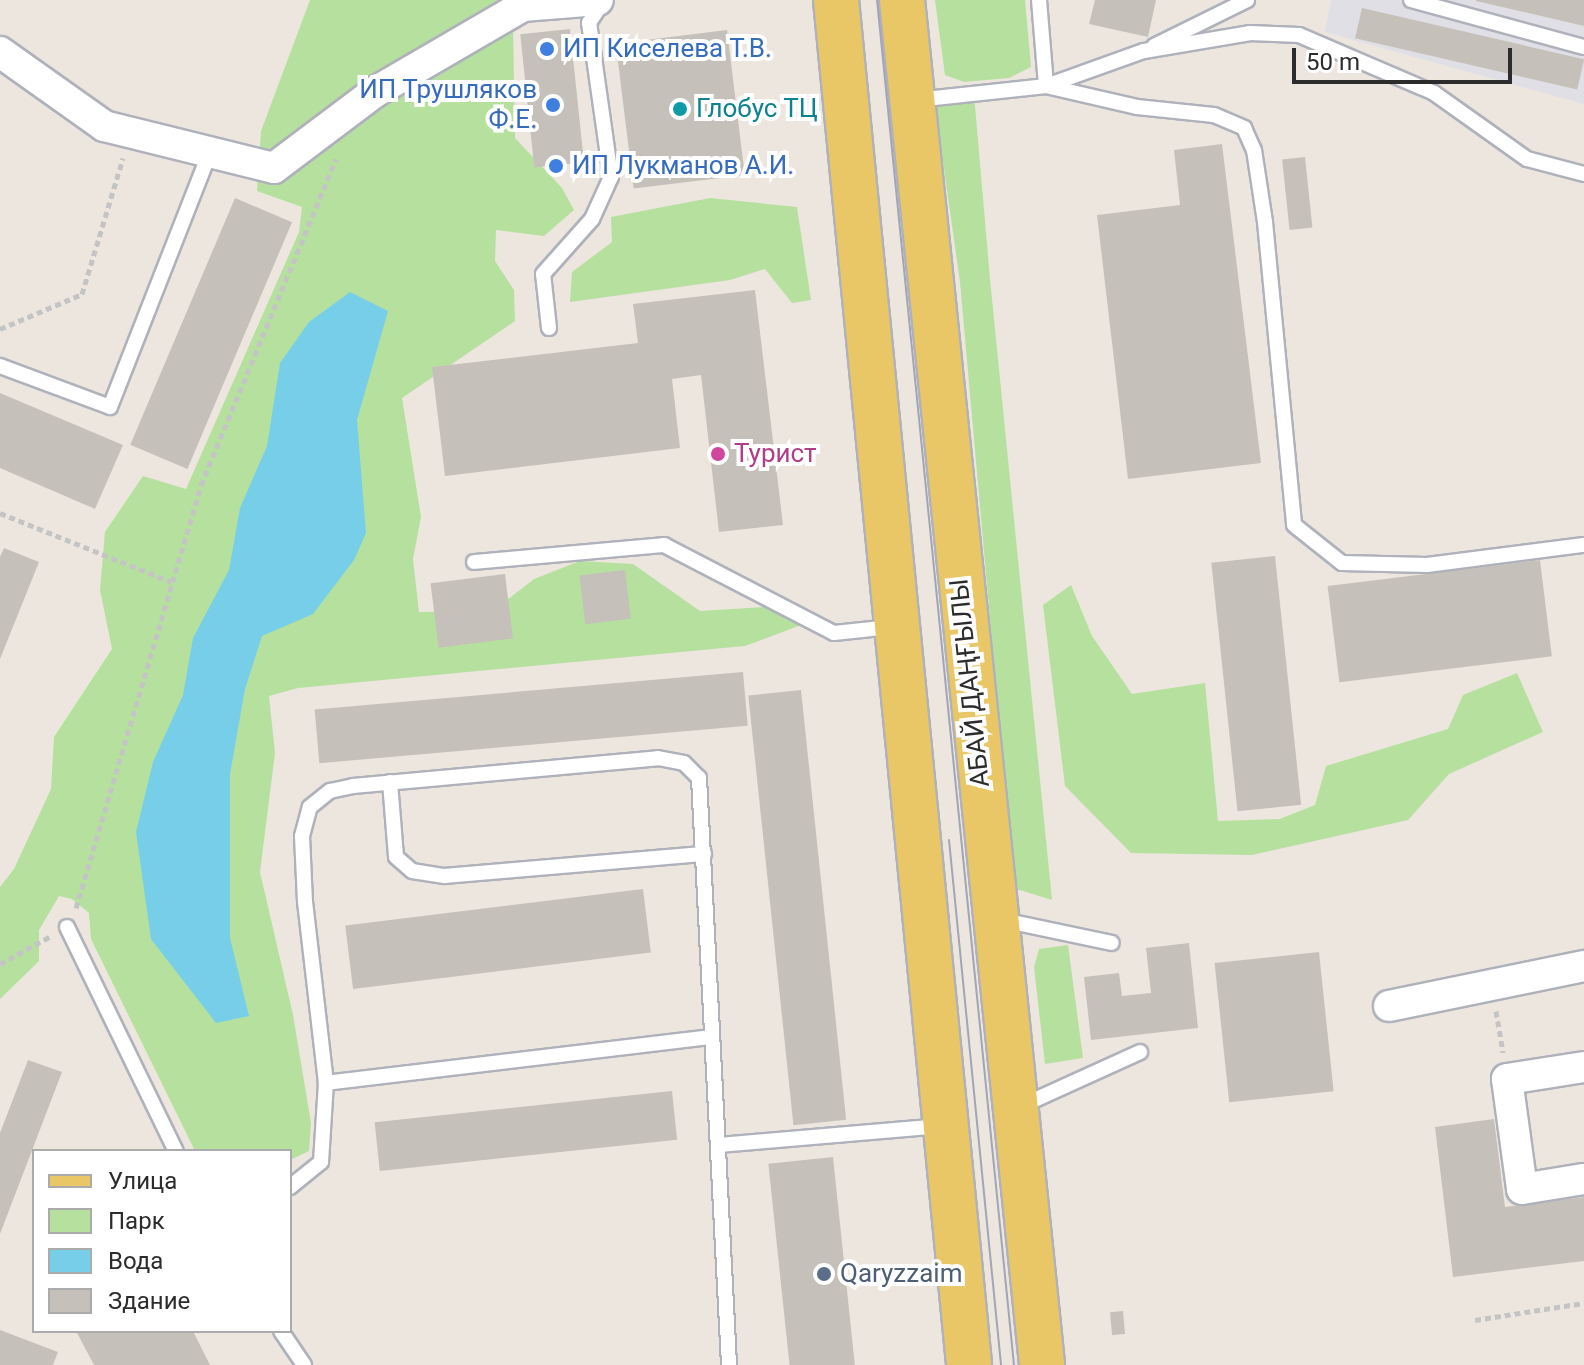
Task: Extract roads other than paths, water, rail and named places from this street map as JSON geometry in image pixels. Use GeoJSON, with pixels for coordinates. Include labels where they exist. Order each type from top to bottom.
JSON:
{"type":"FeatureCollection","features":[{"type":"Feature","properties":{"kind":"main road"},"geometry":{"type":"LineString","coordinates":[[836,0],[900,626],[969,1365]]}},
{"type":"Feature","properties":{"kind":"main road","name":"АБАЙ ДАҢҒЫЛЫ"},"geometry":{"type":"LineString","coordinates":[[902,0],[909,101],[1042,1365]]}},
{"type":"Feature","properties":{"kind":"street"},"geometry":{"type":"LineString","coordinates":[[0,52],[104,126],[274,168],[342,117],[523,6],[601,0]]}},
{"type":"Feature","properties":{"kind":"street"},"geometry":{"type":"LineString","coordinates":[[1389,1006],[1491,982],[1584,966]]}},
{"type":"Feature","properties":{"kind":"street"},"geometry":{"type":"LineString","coordinates":[[1584,1067],[1507,1079],[1522,1189],[1584,1179]]}},
{"type":"Feature","properties":{"kind":"lane"},"geometry":{"type":"LineString","coordinates":[[549,328],[543,274],[592,219],[611,177],[589,23],[601,0]]}},
{"type":"Feature","properties":{"kind":"lane"},"geometry":{"type":"LineString","coordinates":[[1039,0],[1046,86]]}},
{"type":"Feature","properties":{"kind":"lane"},"geometry":{"type":"LineString","coordinates":[[909,101],[1046,86],[1144,51],[1247,0]]}},
{"type":"Feature","properties":{"kind":"lane"},"geometry":{"type":"LineString","coordinates":[[1411,0],[1584,47]]}},
{"type":"Feature","properties":{"kind":"lane"},"geometry":{"type":"LineString","coordinates":[[1144,51],[1250,33],[1299,35],[1434,93],[1527,159],[1584,174]]}},
{"type":"Feature","properties":{"kind":"lane"},"geometry":{"type":"LineString","coordinates":[[1046,86],[1137,107],[1214,115],[1244,128],[1254,150],[1265,222],[1294,525],[1319,548],[1342,563],[1427,565],[1584,545]]}},
{"type":"Feature","properties":{"kind":"lane"},"geometry":{"type":"LineString","coordinates":[[0,366],[110,407],[210,152]]}},
{"type":"Feature","properties":{"kind":"lane"},"geometry":{"type":"LineString","coordinates":[[474,562],[664,545],[834,633],[900,626]]}},
{"type":"Feature","properties":{"kind":"lane"},"geometry":{"type":"LineString","coordinates":[[292,1185],[321,1162],[326,1083],[302,836],[310,807],[330,791],[390,782],[658,758],[684,763],[699,778],[729,1365]]}},
{"type":"Feature","properties":{"kind":"lane"},"geometry":{"type":"LineString","coordinates":[[390,782],[396,857],[412,871],[445,876],[704,854]]}},
{"type":"Feature","properties":{"kind":"lane"},"geometry":{"type":"LineString","coordinates":[[995,918],[1112,943]]}},
{"type":"Feature","properties":{"kind":"lane"},"geometry":{"type":"LineString","coordinates":[[69,925],[175,1149]]}},
{"type":"Feature","properties":{"kind":"lane"},"geometry":{"type":"LineString","coordinates":[[326,1083],[711,1037]]}},
{"type":"Feature","properties":{"kind":"lane"},"geometry":{"type":"LineString","coordinates":[[1015,1109],[1140,1052]]}},
{"type":"Feature","properties":{"kind":"lane"},"geometry":{"type":"LineString","coordinates":[[720,1145],[946,1126]]}},
{"type":"Feature","properties":{"kind":"lane"},"geometry":{"type":"LineString","coordinates":[[282,1333],[304,1365]]}},
{"type":"Feature","properties":{"kind":"water"},"geometry":{"type":"Polygon","coordinates":[[[350,292],[388,311],[357,420],[366,533],[354,560],[313,614],[262,636],[245,689],[230,774],[230,938],[249,1016],[216,1023],[151,939],[136,832],[153,762],[183,695],[193,638],[229,570],[240,508],[267,446],[280,363],[309,322],[350,292]]]}},
{"type":"Feature","properties":{"kind":"tram line"},"geometry":{"type":"LineString","coordinates":[[877,0],[1014,1365]]}},
{"type":"Feature","properties":{"kind":"tram line"},"geometry":{"type":"LineString","coordinates":[[949,840],[1001,1365]]}},
{"type":"Feature","properties":{"kind":"place","name":"ИП Киселева Т.В."},"geometry":{"type":"Point","coordinates":[547,49]}},
{"type":"Feature","properties":{"kind":"place","name":"ИП Трушляков Ф.Е."},"geometry":{"type":"Point","coordinates":[553,105]}},
{"type":"Feature","properties":{"kind":"place","name":"Глобус ТЦ"},"geometry":{"type":"Point","coordinates":[680,109]}},
{"type":"Feature","properties":{"kind":"place","name":"ИП Лукманов А.И."},"geometry":{"type":"Point","coordinates":[556,166]}},
{"type":"Feature","properties":{"kind":"place","name":"Турист"},"geometry":{"type":"Point","coordinates":[718,454]}},
{"type":"Feature","properties":{"kind":"place","name":"Qaryzzaim"},"geometry":{"type":"Point","coordinates":[824,1274]}}]}
